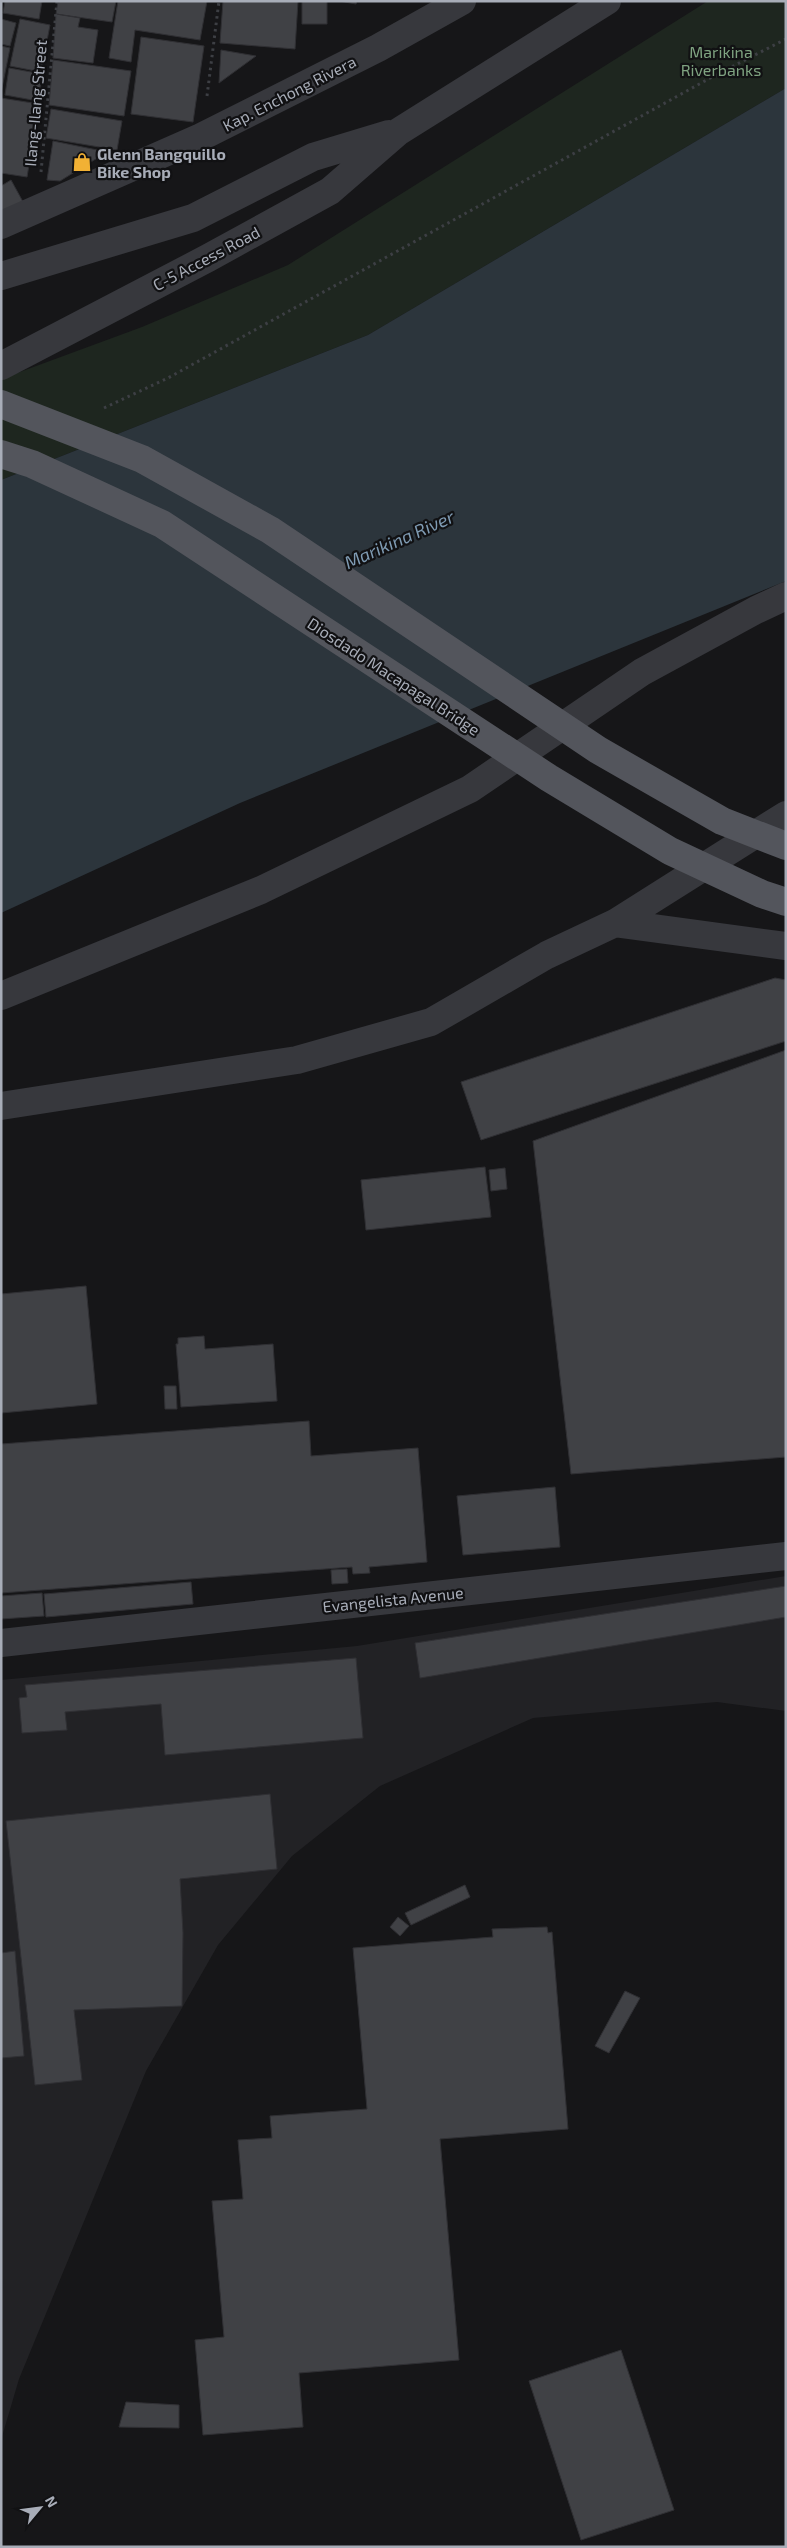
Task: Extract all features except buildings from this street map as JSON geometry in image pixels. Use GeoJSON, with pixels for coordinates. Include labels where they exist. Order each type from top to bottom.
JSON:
{"type":"FeatureCollection","features":[{"type":"Feature","properties":{"kind":"main road"},"geometry":{"type":"LineString","coordinates":[[1,404],[142,459],[270,530],[598,750],[722,821],[786,846]]}},
{"type":"Feature","properties":{"kind":"main road","name":"Diosdado Macapagal Bridge"},"geometry":{"type":"LineString","coordinates":[[1,454],[32,464],[162,524],[549,778],[670,851],[762,894],[786,902]]}},
{"type":"Feature","properties":{"kind":"street","name":"Kap. Enchong Rivera"},"geometry":{"type":"LineString","coordinates":[[1,225],[201,137],[378,48],[462,1]]}},
{"type":"Feature","properties":{"kind":"street","name":"C-5 Access Road"},"geometry":{"type":"LineString","coordinates":[[1,366],[208,258],[330,191],[398,132],[607,1]]}},
{"type":"Feature","properties":{"kind":"street","name":"C-5 Access Road"},"geometry":{"type":"LineString","coordinates":[[1,276],[193,218],[313,156],[398,132]]}},
{"type":"Feature","properties":{"kind":"street"},"geometry":{"type":"LineString","coordinates":[[1,996],[261,890],[470,789],[642,672],[756,610],[786,596]]}},
{"type":"Feature","properties":{"kind":"street"},"geometry":{"type":"LineString","coordinates":[[1,1106],[297,1060],[431,1022],[547,955],[615,923],[786,816]]}},
{"type":"Feature","properties":{"kind":"street"},"geometry":{"type":"LineString","coordinates":[[615,923],[786,946]]}},
{"type":"Feature","properties":{"kind":"street","name":"Evangelista Avenue"},"geometry":{"type":"LineString","coordinates":[[1,1643],[786,1556]]}},
{"type":"Feature","properties":{"kind":"path","name":"Ilang-Ilang Street"},"geometry":{"type":"LineString","coordinates":[[38,208],[57,1]]}},
{"type":"Feature","properties":{"kind":"path"},"geometry":{"type":"LineString","coordinates":[[201,137],[219,1]]}},
{"type":"Feature","properties":{"kind":"path"},"geometry":{"type":"LineString","coordinates":[[98,411],[168,378],[712,77],[786,39]]}},
{"type":"Feature","properties":{"kind":"shaded area"},"geometry":{"type":"Polygon","coordinates":[[[786,1576],[786,1711],[717,1702],[533,1718],[380,1786],[292,1856],[218,1945],[146,2071],[19,2379],[1,2440],[1,1680],[357,1646],[786,1576]]]}},
{"type":"Feature","properties":{"kind":"green space","name":"Marikina Riverbanks"},"geometry":{"type":"Polygon","coordinates":[[[708,1],[786,1],[786,88],[368,335],[1,480],[1,379],[142,327],[288,265],[708,1]]]}},
{"type":"Feature","properties":{"kind":"water","name":"Marikina River"},"geometry":{"type":"Polygon","coordinates":[[[786,88],[786,581],[240,803],[1,913],[1,480],[368,335],[786,88]]]}},
{"type":"Feature","properties":{"kind":"place","name":"Glenn Bangquillo Bike Shop"},"geometry":{"type":"Point","coordinates":[82,162]}}]}
